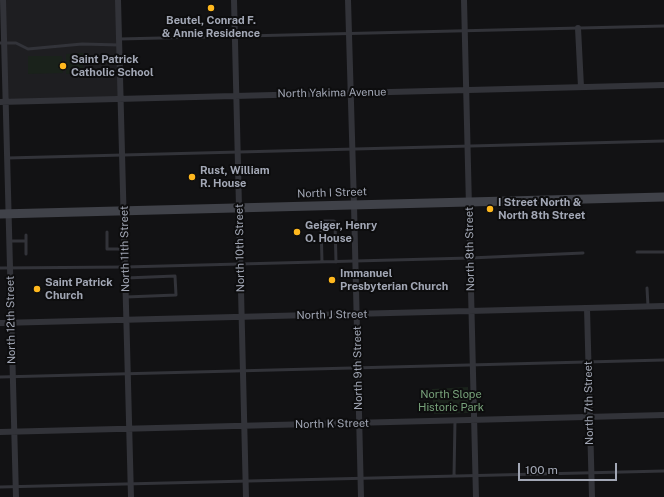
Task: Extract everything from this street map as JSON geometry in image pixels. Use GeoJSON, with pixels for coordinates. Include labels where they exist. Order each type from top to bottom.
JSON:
{"type":"FeatureCollection","features":[{"type":"Feature","properties":{"kind":"main road","name":"North I Street"},"geometry":{"type":"LineString","coordinates":[[4,214],[664,197]]}},
{"type":"Feature","properties":{"kind":"street","name":"North 12th Street"},"geometry":{"type":"LineString","coordinates":[[3,0],[3,102],[7,158],[4,214],[9,241],[16,497]]}},
{"type":"Feature","properties":{"kind":"street","name":"North 11th Street"},"geometry":{"type":"LineString","coordinates":[[118,0],[131,497]]}},
{"type":"Feature","properties":{"kind":"street","name":"North 10th Street"},"geometry":{"type":"LineString","coordinates":[[234,0],[246,497]]}},
{"type":"Feature","properties":{"kind":"street","name":"North 9th Street"},"geometry":{"type":"LineString","coordinates":[[348,0],[361,497]]}},
{"type":"Feature","properties":{"kind":"street","name":"North 8th Street"},"geometry":{"type":"LineString","coordinates":[[464,0],[476,497]]}},
{"type":"Feature","properties":{"kind":"street"},"geometry":{"type":"LineString","coordinates":[[578,28],[581,87]]}},
{"type":"Feature","properties":{"kind":"street","name":"North Yakima Avenue"},"geometry":{"type":"LineString","coordinates":[[3,102],[664,85]]}},
{"type":"Feature","properties":{"kind":"street","name":"North J Street"},"geometry":{"type":"LineString","coordinates":[[0,323],[664,306]]}},
{"type":"Feature","properties":{"kind":"street","name":"North 7th Street"},"geometry":{"type":"LineString","coordinates":[[587,308],[592,497]]}},
{"type":"Feature","properties":{"kind":"street","name":"North K Street"},"geometry":{"type":"LineString","coordinates":[[0,432],[664,415]]}},
{"type":"Feature","properties":{"kind":"lane"},"geometry":{"type":"LineString","coordinates":[[2,43],[16,42],[28,50],[82,44],[235,36],[664,26]]}},
{"type":"Feature","properties":{"kind":"lane"},"geometry":{"type":"LineString","coordinates":[[7,158],[664,142]]}},
{"type":"Feature","properties":{"kind":"lane"},"geometry":{"type":"LineString","coordinates":[[322,262],[321,223],[323,221],[334,221],[336,262]]}},
{"type":"Feature","properties":{"kind":"lane"},"geometry":{"type":"LineString","coordinates":[[107,232],[107,249],[125,249]]}},
{"type":"Feature","properties":{"kind":"lane"},"geometry":{"type":"LineString","coordinates":[[26,235],[26,254]]}},
{"type":"Feature","properties":{"kind":"lane"},"geometry":{"type":"LineString","coordinates":[[9,241],[26,241]]}},
{"type":"Feature","properties":{"kind":"lane"},"geometry":{"type":"LineString","coordinates":[[637,252],[664,252]]}},
{"type":"Feature","properties":{"kind":"lane"},"geometry":{"type":"LineString","coordinates":[[0,268],[125,267],[336,262],[583,253]]}},
{"type":"Feature","properties":{"kind":"lane"},"geometry":{"type":"LineString","coordinates":[[125,278],[175,276],[176,295],[126,297]]}},
{"type":"Feature","properties":{"kind":"lane"},"geometry":{"type":"LineString","coordinates":[[647,288],[648,306]]}},
{"type":"Feature","properties":{"kind":"lane"},"geometry":{"type":"LineString","coordinates":[[0,377],[664,360]]}},
{"type":"Feature","properties":{"kind":"lane"},"geometry":{"type":"LineString","coordinates":[[454,476],[455,420]]}},
{"type":"Feature","properties":{"kind":"lane"},"geometry":{"type":"LineString","coordinates":[[0,487],[664,471]]}},
{"type":"Feature","properties":{"kind":"shaded area","name":"Saint Patrick Catholic School"},"geometry":{"type":"Polygon","coordinates":[[[3,0],[118,0],[121,99],[6,101],[3,0]]]}},
{"type":"Feature","properties":{"kind":"green space"},"geometry":{"type":"Polygon","coordinates":[[[83,53],[83,73],[66,74],[66,54],[83,53]]]}},
{"type":"Feature","properties":{"kind":"green space"},"geometry":{"type":"Polygon","coordinates":[[[28,56],[62,56],[63,73],[28,74],[28,56]]]}},
{"type":"Feature","properties":{"kind":"green space","name":"North Slope Historic Park"},"geometry":{"type":"Polygon","coordinates":[[[468,387],[469,413],[434,414],[432,389],[468,387]]]}},
{"type":"Feature","properties":{"kind":"place","name":"Beutel, Conrad F. & Annie Residence"},"geometry":{"type":"Point","coordinates":[211,8]}},
{"type":"Feature","properties":{"kind":"place","name":"Saint Patrick Catholic School"},"geometry":{"type":"Point","coordinates":[63,66]}},
{"type":"Feature","properties":{"kind":"place","name":"Rust, William R. House"},"geometry":{"type":"Point","coordinates":[192,177]}},
{"type":"Feature","properties":{"kind":"place","name":"I Street North & North 8th Street"},"geometry":{"type":"Point","coordinates":[490,209]}},
{"type":"Feature","properties":{"kind":"place","name":"Geiger, Henry O. House"},"geometry":{"type":"Point","coordinates":[297,232]}},
{"type":"Feature","properties":{"kind":"place","name":"Immanuel Presbyterian Church"},"geometry":{"type":"Point","coordinates":[332,280]}},
{"type":"Feature","properties":{"kind":"place","name":"Saint Patrick Church"},"geometry":{"type":"Point","coordinates":[37,289]}}]}
